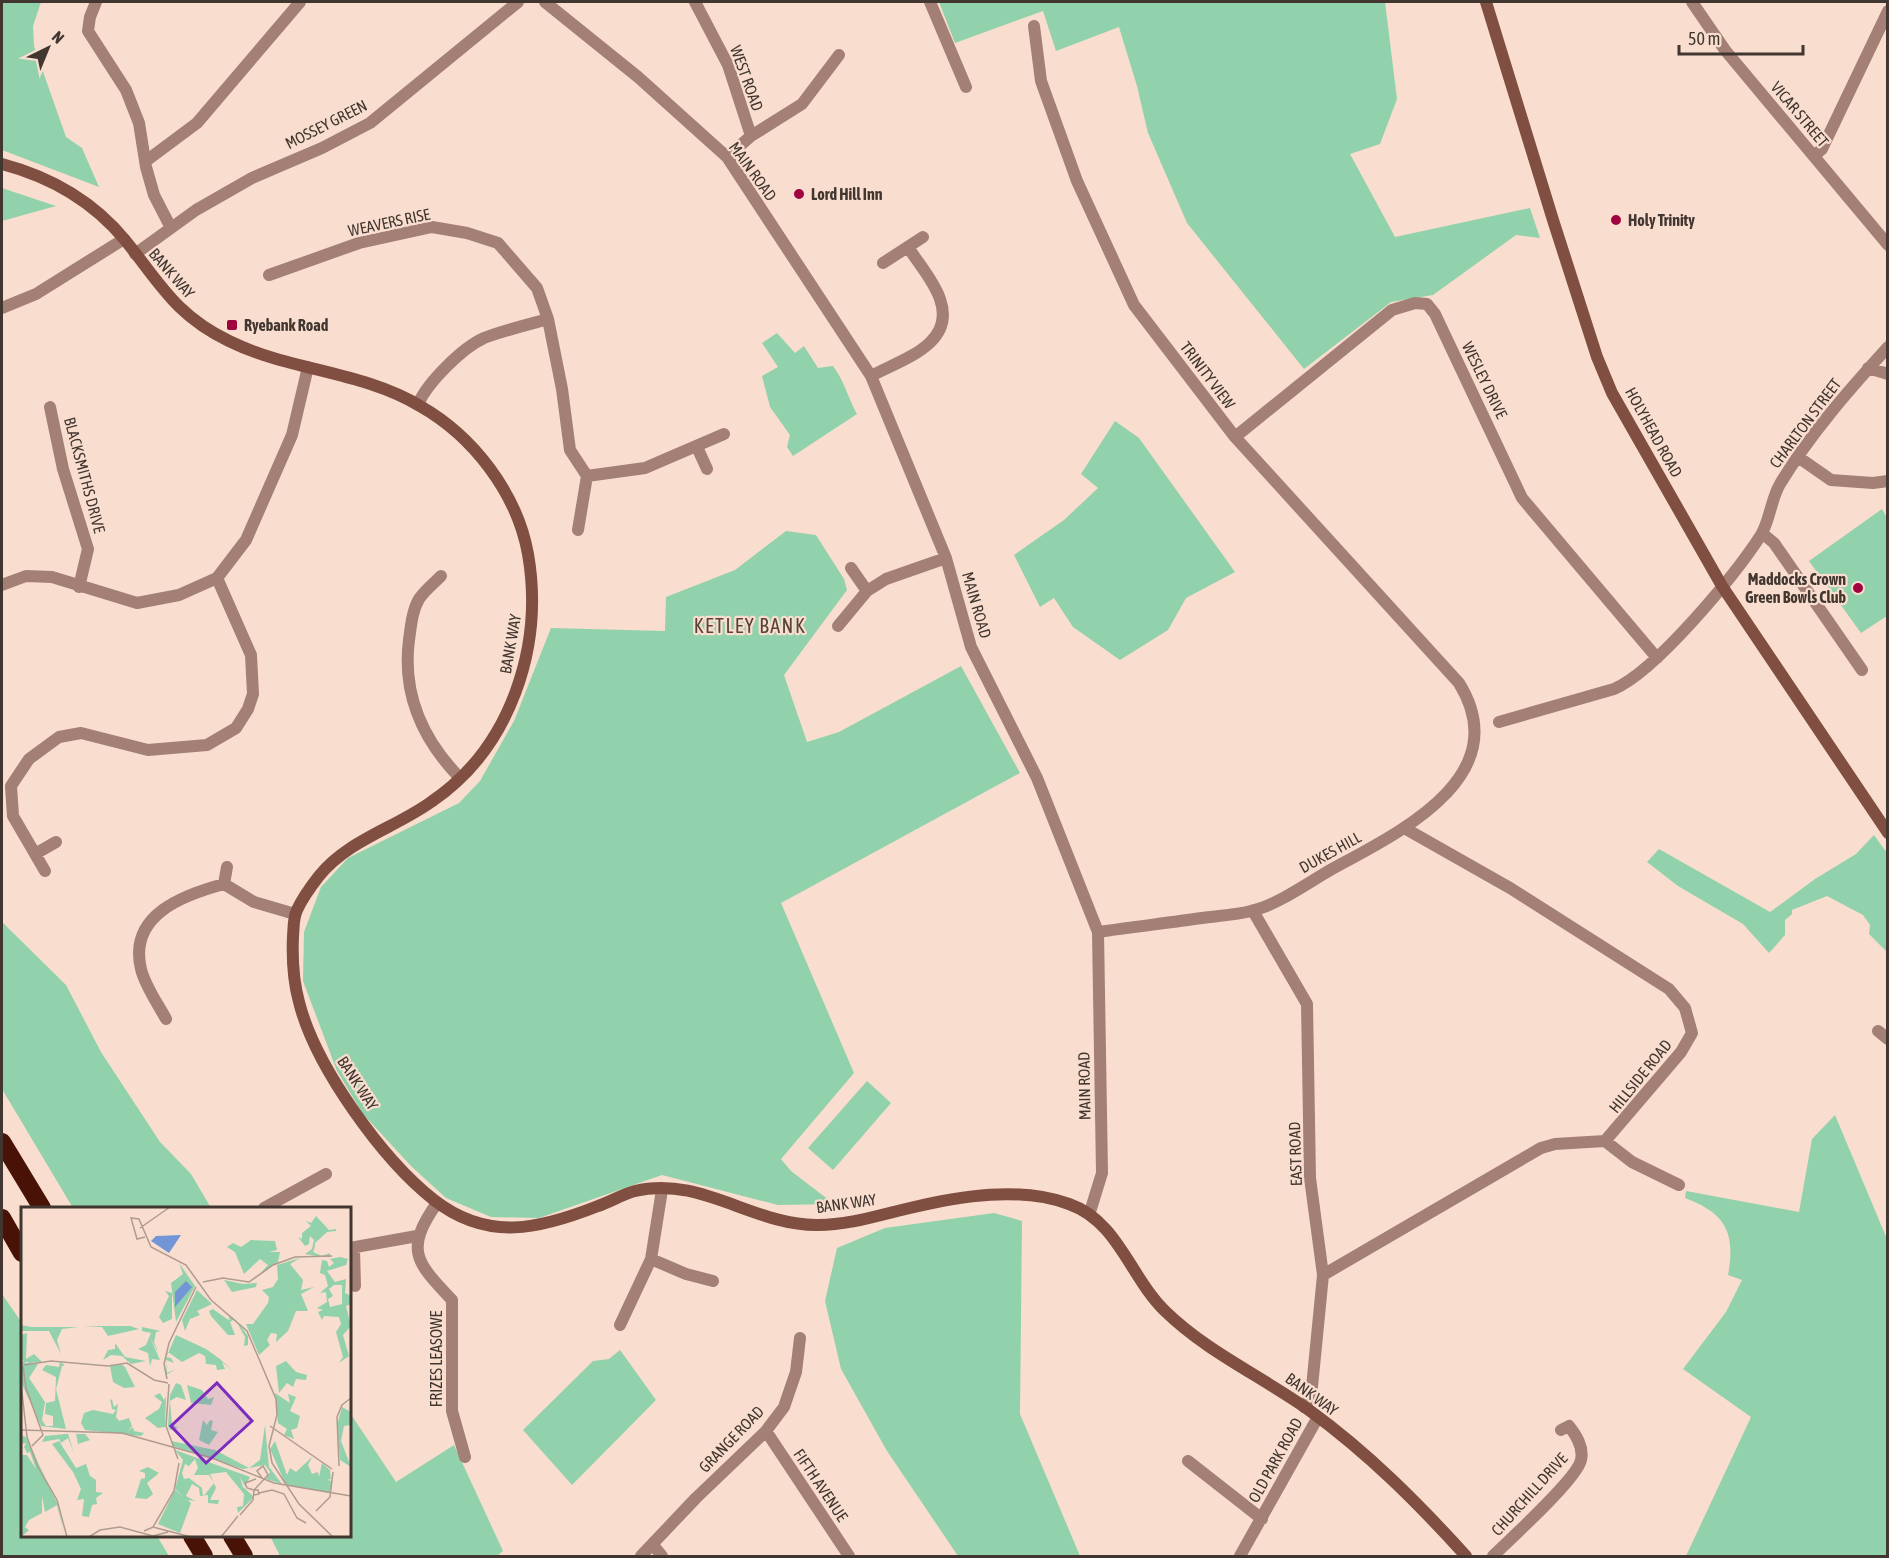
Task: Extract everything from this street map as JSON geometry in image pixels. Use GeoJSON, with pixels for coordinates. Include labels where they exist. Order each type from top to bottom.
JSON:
{"type":"FeatureCollection","features":[{"type":"Feature","properties":{"kind":"highway"},"geometry":{"type":"LineString","coordinates":[[2,1142],[41,1207]]}},
{"type":"Feature","properties":{"kind":"highway"},"geometry":{"type":"LineString","coordinates":[[2,1218],[21,1251]]}},
{"type":"Feature","properties":{"kind":"highway"},"geometry":{"type":"LineString","coordinates":[[193,1537],[204,1557]]}},
{"type":"Feature","properties":{"kind":"highway"},"geometry":{"type":"LineString","coordinates":[[233,1537],[244,1557]]}},
{"type":"Feature","properties":{"kind":"street"},"geometry":{"type":"LineString","coordinates":[[96,2],[88,31],[126,90],[139,123],[154,195],[171,228]]}},
{"type":"Feature","properties":{"kind":"street"},"geometry":{"type":"LineString","coordinates":[[146,161],[197,123],[300,2]]}},
{"type":"Feature","properties":{"kind":"street","name":"MOSSEY GREEN"},"geometry":{"type":"LineString","coordinates":[[135,254],[196,210],[252,178],[322,148],[370,123],[518,2]]}},
{"type":"Feature","properties":{"kind":"street","name":"MAIN ROAD"},"geometry":{"type":"LineString","coordinates":[[545,2],[638,77],[726,157],[871,376],[946,558],[971,648],[1037,778],[1098,932],[1102,1173],[1090,1212]]}},
{"type":"Feature","properties":{"kind":"street","name":"WEST ROAD"},"geometry":{"type":"LineString","coordinates":[[695,2],[728,65],[751,136]]}},
{"type":"Feature","properties":{"kind":"street"},"geometry":{"type":"LineString","coordinates":[[930,2],[966,87]]}},
{"type":"Feature","properties":{"kind":"street","name":"HOLYHEAD ROAD"},"geometry":{"type":"LineString","coordinates":[[1486,2],[1598,357],[1612,393],[1722,586],[1887,833]]}},
{"type":"Feature","properties":{"kind":"street","name":"VICAR STREET"},"geometry":{"type":"LineString","coordinates":[[1692,2],[1725,50],[1887,245]]}},
{"type":"Feature","properties":{"kind":"street"},"geometry":{"type":"LineString","coordinates":[[1814,156],[1822,149],[1887,11]]}},
{"type":"Feature","properties":{"kind":"street","name":"TRINITY VIEW"},"geometry":{"type":"LineString","coordinates":[[1034,26],[1041,81],[1077,181],[1134,305],[1235,437],[1460,683]]}},
{"type":"Feature","properties":{"kind":"street","name":"WEST ROAD"},"geometry":{"type":"LineString","coordinates":[[726,157],[751,136],[802,104],[839,55]]}},
{"type":"Feature","properties":{"kind":"street","name":"BANK WAY"},"geometry":{"type":"LineString","coordinates":[[2,164],[54,181],[92,205],[124,239],[177,307],[225,340],[373,385],[418,404],[472,447],[491,470],[508,500],[526,543],[534,596],[532,628],[521,681],[488,746],[460,778],[432,802],[356,844],[320,874],[295,914],[294,973],[299,1005],[311,1036],[333,1080],[374,1138],[405,1174],[437,1203],[478,1224],[514,1229],[563,1220],[636,1191],[698,1192],[773,1220],[815,1226],[860,1221],[946,1200],[982,1196],[1035,1196],[1064,1201],[1090,1212],[1112,1234],[1144,1288],[1168,1314],[1204,1345],[1318,1417],[1388,1473],[1466,1557]]}},
{"type":"Feature","properties":{"kind":"street","name":"WEAVERS RISE"},"geometry":{"type":"LineString","coordinates":[[269,275],[359,243],[432,227],[467,232],[498,243],[537,288],[548,319],[562,388],[570,450],[587,476]]}},
{"type":"Feature","properties":{"kind":"street"},"geometry":{"type":"LineString","coordinates":[[883,263],[923,237]]}},
{"type":"Feature","properties":{"kind":"street"},"geometry":{"type":"LineString","coordinates":[[2,308],[36,294],[124,239]]}},
{"type":"Feature","properties":{"kind":"street"},"geometry":{"type":"LineString","coordinates":[[871,376],[920,351],[934,341],[941,330],[943,316],[940,298],[908,247]]}},
{"type":"Feature","properties":{"kind":"street","name":"WESLEY DRIVE"},"geometry":{"type":"LineString","coordinates":[[1235,437],[1392,310],[1415,303],[1427,304],[1435,314],[1482,409],[1522,498],[1657,658]]}},
{"type":"Feature","properties":{"kind":"street"},"geometry":{"type":"LineString","coordinates":[[418,404],[422,394],[450,363],[482,339],[548,319]]}},
{"type":"Feature","properties":{"kind":"street","name":"CHARLTON STREET"},"geometry":{"type":"LineString","coordinates":[[1722,586],[1762,533],[1779,486],[1820,425],[1887,347]]}},
{"type":"Feature","properties":{"kind":"street"},"geometry":{"type":"LineString","coordinates":[[2,585],[26,576],[52,577],[137,603],[179,595],[217,578],[246,540],[292,435],[308,367]]}},
{"type":"Feature","properties":{"kind":"street"},"geometry":{"type":"LineString","coordinates":[[1868,368],[1887,375]]}},
{"type":"Feature","properties":{"kind":"street","name":"BLACKSMITHS DRIVE"},"geometry":{"type":"LineString","coordinates":[[50,407],[63,469],[88,549],[80,587]]}},
{"type":"Feature","properties":{"kind":"street"},"geometry":{"type":"LineString","coordinates":[[578,530],[587,476],[645,468],[724,434]]}},
{"type":"Feature","properties":{"kind":"street"},"geometry":{"type":"LineString","coordinates":[[697,447],[707,469]]}},
{"type":"Feature","properties":{"kind":"street"},"geometry":{"type":"LineString","coordinates":[[1798,457],[1831,480],[1873,483],[1887,481]]}},
{"type":"Feature","properties":{"kind":"street"},"geometry":{"type":"LineString","coordinates":[[1762,533],[1774,543],[1862,670]]}},
{"type":"Feature","properties":{"kind":"street"},"geometry":{"type":"LineString","coordinates":[[838,626],[867,591],[886,579],[946,558]]}},
{"type":"Feature","properties":{"kind":"street"},"geometry":{"type":"LineString","coordinates":[[851,568],[867,591]]}},
{"type":"Feature","properties":{"kind":"street"},"geometry":{"type":"LineString","coordinates":[[441,576],[419,598],[411,619],[406,678],[417,715],[445,762],[460,778]]}},
{"type":"Feature","properties":{"kind":"street"},"geometry":{"type":"LineString","coordinates":[[45,870],[13,816],[11,786],[29,759],[58,737],[81,733],[148,750],[207,745],[236,728],[248,709],[253,693],[252,655],[217,578]]}},
{"type":"Feature","properties":{"kind":"street"},"geometry":{"type":"LineString","coordinates":[[1499,722],[1614,689],[1630,682],[1657,658],[1722,586]]}},
{"type":"Feature","properties":{"kind":"street","name":"DUKES HILL"},"geometry":{"type":"LineString","coordinates":[[1098,932],[1253,911],[1406,829],[1450,792],[1462,774],[1469,757],[1474,721],[1471,701],[1460,683]]}},
{"type":"Feature","properties":{"kind":"street","name":"HILLSIDE ROAD"},"geometry":{"type":"LineString","coordinates":[[1406,829],[1631,963],[1669,989],[1685,1008],[1692,1027],[1687,1044],[1605,1142]]}},
{"type":"Feature","properties":{"kind":"street"},"geometry":{"type":"LineString","coordinates":[[35,854],[56,842]]}},
{"type":"Feature","properties":{"kind":"street"},"geometry":{"type":"LineString","coordinates":[[224,884],[227,867]]}},
{"type":"Feature","properties":{"kind":"street"},"geometry":{"type":"LineString","coordinates":[[166,1019],[142,972],[140,942],[166,905],[193,892],[224,884],[254,902],[295,914]]}},
{"type":"Feature","properties":{"kind":"street","name":"EAST ROAD"},"geometry":{"type":"LineString","coordinates":[[1253,911],[1307,1005],[1310,1178],[1323,1275],[1311,1397],[1304,1407]]}},
{"type":"Feature","properties":{"kind":"street"},"geometry":{"type":"LineString","coordinates":[[1323,1275],[1541,1148],[1555,1144],[1605,1142],[1632,1162],[1679,1185]]}},
{"type":"Feature","properties":{"kind":"street"},"geometry":{"type":"LineString","coordinates":[[270,1207],[286,1202],[326,1174]]}},
{"type":"Feature","properties":{"kind":"street"},"geometry":{"type":"LineString","coordinates":[[620,1325],[651,1259],[662,1190]]}},
{"type":"Feature","properties":{"kind":"street"},"geometry":{"type":"LineString","coordinates":[[355,1286],[352,1248],[417,1236],[437,1203]]}},
{"type":"Feature","properties":{"kind":"street","name":"FRIZES LEASOWE"},"geometry":{"type":"LineString","coordinates":[[417,1236],[418,1256],[424,1268],[453,1300],[452,1412],[465,1457]]}},
{"type":"Feature","properties":{"kind":"street"},"geometry":{"type":"LineString","coordinates":[[651,1259],[686,1274],[713,1281]]}},
{"type":"Feature","properties":{"kind":"street","name":"GRANGE ROAD"},"geometry":{"type":"LineString","coordinates":[[641,1557],[696,1497],[766,1431],[784,1407],[792,1389],[800,1338]]}},
{"type":"Feature","properties":{"kind":"street","name":"OLD PARK ROAD"},"geometry":{"type":"LineString","coordinates":[[1240,1557],[1318,1417]]}},
{"type":"Feature","properties":{"kind":"street","name":"CHURCHILL DRIVE"},"geometry":{"type":"LineString","coordinates":[[1493,1557],[1568,1480],[1581,1460],[1580,1441],[1569,1426],[1561,1430]]}},
{"type":"Feature","properties":{"kind":"street","name":"FIFTH AVENUE"},"geometry":{"type":"LineString","coordinates":[[766,1431],[849,1557]]}},
{"type":"Feature","properties":{"kind":"street","name":"OLD PARK ROAD"},"geometry":{"type":"LineString","coordinates":[[1188,1461],[1262,1519]]}},
{"type":"Feature","properties":{"kind":"street"},"geometry":{"type":"LineString","coordinates":[[653,1545],[662,1557]]}},
{"type":"Feature","properties":{"kind":"green space"},"geometry":{"type":"Polygon","coordinates":[[[2,2],[41,2],[33,26],[34,46],[66,137],[82,148],[99,187],[2,150],[2,2]]]}},
{"type":"Feature","properties":{"kind":"green space"},"geometry":{"type":"Polygon","coordinates":[[[939,2],[1385,2],[1397,99],[1380,144],[1350,154],[1395,237],[1530,208],[1540,238],[1516,235],[1433,295],[1391,302],[1304,369],[1187,223],[1148,133],[1119,27],[1056,51],[1043,11],[955,43],[939,2]]]}},
{"type":"Feature","properties":{"kind":"green space"},"geometry":{"type":"Polygon","coordinates":[[[2,188],[56,206],[2,221],[2,188]]]}},
{"type":"Feature","properties":{"kind":"green space"},"geometry":{"type":"Polygon","coordinates":[[[777,333],[795,353],[804,346],[818,368],[833,366],[857,414],[793,456],[787,447],[790,435],[770,407],[762,376],[778,367],[762,343],[777,333]]]}},
{"type":"Feature","properties":{"kind":"green space"},"geometry":{"type":"Polygon","coordinates":[[[1115,421],[1139,438],[1235,572],[1186,598],[1168,630],[1120,660],[1073,627],[1054,598],[1040,607],[1014,555],[1064,520],[1098,488],[1081,474],[1115,421]]]}},
{"type":"Feature","properties":{"kind":"green space","name":"Maddocks Crown Green Bowls Club"},"geometry":{"type":"Polygon","coordinates":[[[1882,509],[1887,518],[1887,616],[1861,633],[1809,561],[1882,509]]]}},
{"type":"Feature","properties":{"kind":"green space"},"geometry":{"type":"Polygon","coordinates":[[[786,531],[816,535],[844,579],[847,590],[784,675],[807,742],[839,732],[961,666],[1020,773],[781,903],[854,1073],[781,1159],[791,1171],[834,1204],[778,1205],[662,1175],[539,1218],[491,1217],[446,1198],[411,1166],[363,1114],[337,1071],[303,981],[304,932],[321,887],[348,858],[459,803],[480,781],[514,721],[551,628],[665,631],[666,597],[735,570],[786,531]]]}},
{"type":"Feature","properties":{"kind":"green space"},"geometry":{"type":"Polygon","coordinates":[[[1874,835],[1887,853],[1887,952],[1869,934],[1870,925],[1863,915],[1827,896],[1792,910],[1792,914],[1785,920],[1785,935],[1769,953],[1743,924],[1678,886],[1647,862],[1659,849],[1770,912],[1815,879],[1856,854],[1874,835]]]}},
{"type":"Feature","properties":{"kind":"green space"},"geometry":{"type":"Polygon","coordinates":[[[2,922],[66,985],[101,1052],[160,1142],[191,1174],[210,1207],[72,1207],[2,1089],[2,922]]]}},
{"type":"Feature","properties":{"kind":"green space"},"geometry":{"type":"Polygon","coordinates":[[[867,1081],[891,1103],[833,1170],[808,1148],[867,1081]]]}},
{"type":"Feature","properties":{"kind":"green space"},"geometry":{"type":"Polygon","coordinates":[[[1835,1115],[1887,1239],[1887,1556],[1686,1556],[1751,1417],[1683,1369],[1726,1312],[1742,1280],[1728,1275],[1730,1247],[1724,1226],[1710,1210],[1685,1198],[1686,1191],[1799,1212],[1812,1139],[1835,1115]]]}},
{"type":"Feature","properties":{"kind":"green space"},"geometry":{"type":"Polygon","coordinates":[[[994,1213],[1022,1221],[1020,1414],[1080,1556],[958,1556],[887,1451],[841,1369],[825,1301],[837,1248],[885,1228],[994,1213]]]}},
{"type":"Feature","properties":{"kind":"green space"},"geometry":{"type":"Polygon","coordinates":[[[2,1294],[21,1322],[21,1537],[158,1537],[169,1556],[2,1556],[2,1294]]]}},
{"type":"Feature","properties":{"kind":"green space"},"geometry":{"type":"Polygon","coordinates":[[[620,1350],[656,1400],[572,1485],[523,1430],[593,1361],[609,1359],[620,1350]]]}},
{"type":"Feature","properties":{"kind":"green space"},"geometry":{"type":"Polygon","coordinates":[[[351,1414],[396,1482],[454,1445],[503,1551],[497,1556],[280,1556],[270,1537],[351,1537],[351,1414]]]}},
{"type":"Feature","properties":{"kind":"place","name":"Lord Hill Inn"},"geometry":{"type":"Point","coordinates":[799,194]}},
{"type":"Feature","properties":{"kind":"place","name":"Holy Trinity"},"geometry":{"type":"Point","coordinates":[1616,220]}},
{"type":"Feature","properties":{"kind":"place","name":"Ryebank Road"},"geometry":{"type":"Point","coordinates":[232,325]}},
{"type":"Feature","properties":{"kind":"place","name":"Maddocks Crown Green Bowls Club"},"geometry":{"type":"Point","coordinates":[1858,588]}},
{"type":"Feature","properties":{"kind":"district","name":"KETLEY BANK"},"geometry":{"type":"Point","coordinates":[750,625]}}]}
